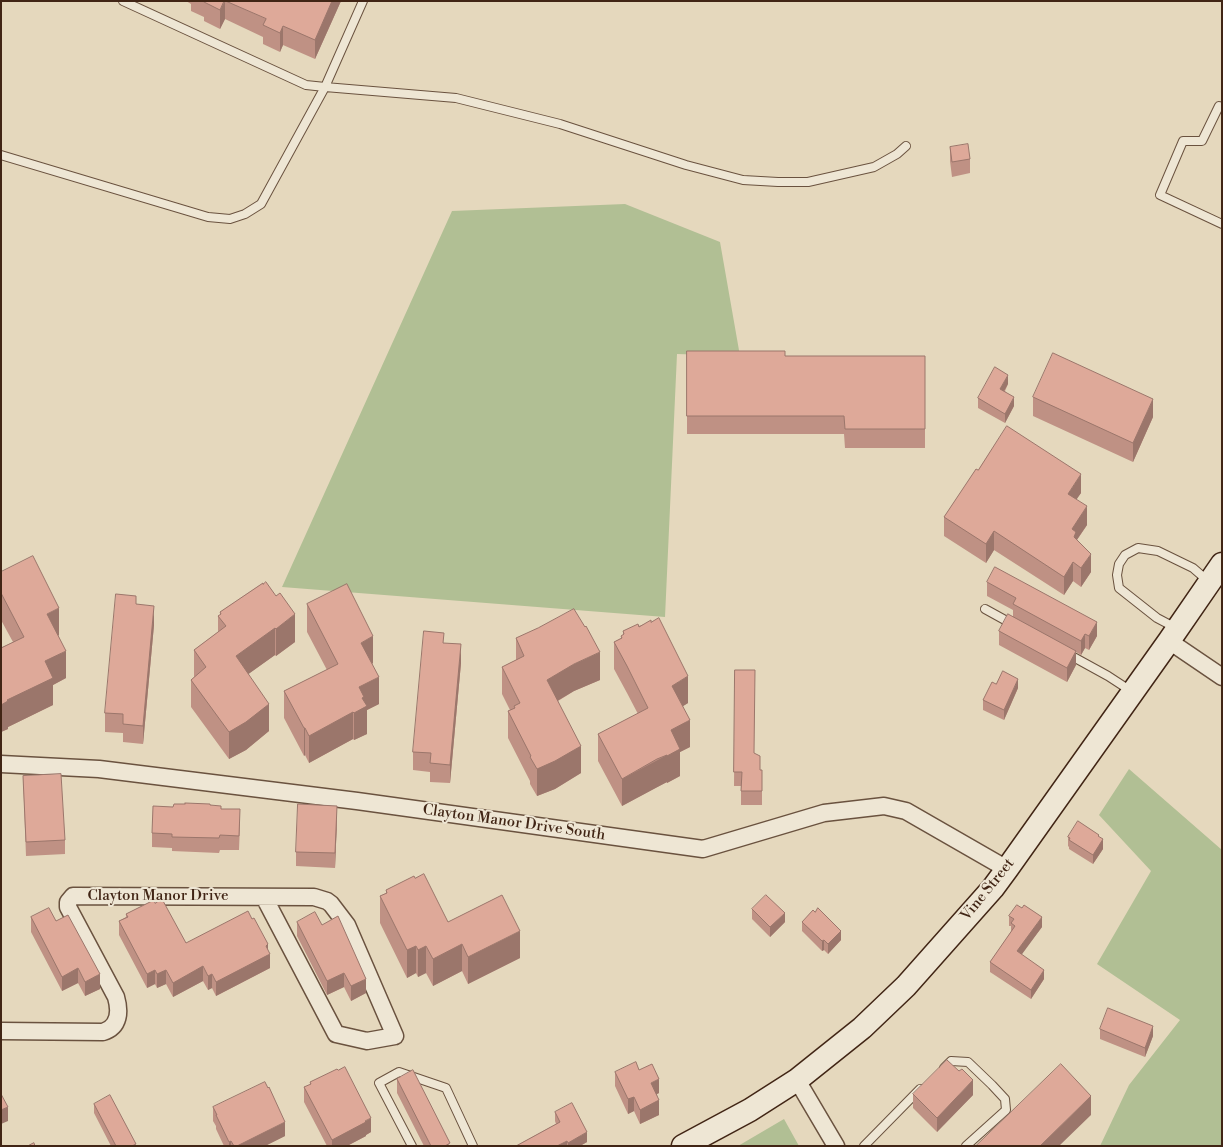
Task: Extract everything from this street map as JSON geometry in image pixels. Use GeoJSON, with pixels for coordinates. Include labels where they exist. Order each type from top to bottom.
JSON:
{"type":"FeatureCollection","features":[{"type":"Feature","properties":{"kind":"street","name":"Vine Street"},"geometry":{"type":"LineString","coordinates":[[683,1146],[750,1110],[797,1080],[862,1028],[906,986],[993,888],[1216,573]]}},
{"type":"Feature","properties":{"kind":"street"},"geometry":{"type":"LineString","coordinates":[[1173,635],[1222,677]]}},
{"type":"Feature","properties":{"kind":"street","name":"Clayton Manor Drive South"},"geometry":{"type":"LineString","coordinates":[[1,764],[99,769],[357,801],[703,849],[824,813],[884,806],[906,811],[1007,869]]}},
{"type":"Feature","properties":{"kind":"street","name":"Clayton Manor Drive"},"geometry":{"type":"LineString","coordinates":[[1,1031],[103,1032],[115,1025],[119,1008],[116,997],[68,907],[68,902],[72,896],[314,897],[327,900],[347,924],[396,1036],[367,1041],[336,1034],[264,897]]}},
{"type":"Feature","properties":{"kind":"street"},"geometry":{"type":"LineString","coordinates":[[797,1080],[836,1146]]}},
{"type":"Feature","properties":{"kind":"lane"},"geometry":{"type":"LineString","coordinates":[[123,1],[306,85],[456,98],[560,124],[686,165],[743,180],[808,182],[874,167],[897,154],[906,146]]}},
{"type":"Feature","properties":{"kind":"lane"},"geometry":{"type":"LineString","coordinates":[[1,155],[208,218],[230,219],[245,214],[260,204],[325,87],[363,1]]}},
{"type":"Feature","properties":{"kind":"lane"},"geometry":{"type":"LineString","coordinates":[[1222,107],[1218,106],[1202,141],[1183,141],[1160,195],[1222,224]]}},
{"type":"Feature","properties":{"kind":"lane"},"geometry":{"type":"LineString","coordinates":[[1173,635],[1157,618],[1119,588],[1116,575],[1119,564],[1125,555],[1138,548],[1158,551],[1193,568],[1216,573]]}},
{"type":"Feature","properties":{"kind":"lane"},"geometry":{"type":"LineString","coordinates":[[985,609],[1018,627]]}},
{"type":"Feature","properties":{"kind":"lane"},"geometry":{"type":"LineString","coordinates":[[1059,649],[1133,692]]}},
{"type":"Feature","properties":{"kind":"lane"},"geometry":{"type":"LineString","coordinates":[[940,1070],[951,1061],[968,1062],[1005,1099],[1006,1110],[966,1146]]}},
{"type":"Feature","properties":{"kind":"lane"},"geometry":{"type":"LineString","coordinates":[[412,1146],[379,1083],[399,1072],[446,1088],[473,1146]]}},
{"type":"Feature","properties":{"kind":"lane"},"geometry":{"type":"LineString","coordinates":[[864,1146],[928,1081]]}},
{"type":"Feature","properties":{"kind":"green space"},"geometry":{"type":"Polygon","coordinates":[[[625,204],[720,242],[740,356],[677,354],[665,617],[282,587],[452,211],[625,204]]]}},
{"type":"Feature","properties":{"kind":"green space"},"geometry":{"type":"Polygon","coordinates":[[[1129,769],[1222,850],[1222,1146],[1100,1146],[1129,1085],[1180,1020],[1097,964],[1151,871],[1099,815],[1129,769]]]}},
{"type":"Feature","properties":{"kind":"green space"},"geometry":{"type":"Polygon","coordinates":[[[784,1119],[799,1146],[738,1146],[784,1119]]]}},
{"type":"Feature","properties":{"kind":"building"},"geometry":{"type":"Polygon","coordinates":[[[204,1],[224,1],[220,10],[204,1]]]}},
{"type":"Feature","properties":{"kind":"building"},"geometry":{"type":"Polygon","coordinates":[[[226,1],[332,1],[315,40],[283,26],[280,33],[263,25],[266,19],[226,1]]]}},
{"type":"Feature","properties":{"kind":"building"},"geometry":{"type":"Polygon","coordinates":[[[968,144],[970,159],[952,162],[950,147],[968,144]]]}},
{"type":"Feature","properties":{"kind":"building"},"geometry":{"type":"Polygon","coordinates":[[[687,351],[785,351],[785,356],[925,356],[925,429],[845,429],[844,416],[687,416],[687,351]]]}},
{"type":"Feature","properties":{"kind":"building"},"geometry":{"type":"Polygon","coordinates":[[[1053,353],[1153,399],[1133,443],[1033,397],[1053,353]]]}},
{"type":"Feature","properties":{"kind":"building"},"geometry":{"type":"Polygon","coordinates":[[[995,367],[1008,375],[1000,389],[1014,397],[1005,414],[978,398],[995,367]]]}},
{"type":"Feature","properties":{"kind":"building"},"geometry":{"type":"Polygon","coordinates":[[[1007,426],[1081,474],[1068,494],[1087,506],[1072,529],[1076,532],[1074,537],[1091,554],[1081,568],[1073,562],[1064,577],[994,531],[986,544],[944,517],[1007,426]]]}},
{"type":"Feature","properties":{"kind":"building"},"geometry":{"type":"Polygon","coordinates":[[[33,556],[59,608],[47,614],[66,651],[45,661],[53,678],[7,700],[1,705],[1,648],[24,637],[1,593],[1,572],[33,556]]]}},
{"type":"Feature","properties":{"kind":"building"},"geometry":{"type":"Polygon","coordinates":[[[995,567],[1097,622],[1089,636],[1085,634],[1081,641],[1013,604],[1016,598],[987,582],[995,567]]]}},
{"type":"Feature","properties":{"kind":"building"},"geometry":{"type":"Polygon","coordinates":[[[266,582],[276,596],[280,593],[295,614],[236,656],[269,704],[246,722],[229,732],[191,680],[206,667],[194,650],[226,626],[218,616],[221,614],[220,612],[266,582]]]}},
{"type":"Feature","properties":{"kind":"building"},"geometry":{"type":"Polygon","coordinates":[[[347,584],[373,636],[361,643],[379,677],[359,687],[364,697],[362,698],[367,706],[309,736],[284,691],[338,664],[307,604],[347,584]]]}},
{"type":"Feature","properties":{"kind":"building"},"geometry":{"type":"Polygon","coordinates":[[[116,594],[136,596],[136,604],[154,606],[143,726],[123,724],[123,714],[105,713],[116,594]]]}},
{"type":"Feature","properties":{"kind":"building"},"geometry":{"type":"Polygon","coordinates":[[[574,609],[600,652],[574,664],[547,680],[581,746],[537,769],[508,711],[520,703],[502,667],[524,656],[516,638],[574,609]]]}},
{"type":"Feature","properties":{"kind":"building"},"geometry":{"type":"Polygon","coordinates":[[[1008,614],[1076,651],[1067,668],[999,631],[1008,614]]]}},
{"type":"Feature","properties":{"kind":"building"},"geometry":{"type":"Polygon","coordinates":[[[659,618],[688,676],[672,686],[690,720],[671,730],[680,749],[657,759],[622,779],[598,734],[648,708],[614,642],[622,638],[623,631],[638,624],[639,627],[659,618]]]}},
{"type":"Feature","properties":{"kind":"building"},"geometry":{"type":"Polygon","coordinates":[[[424,631],[444,633],[443,643],[461,644],[450,765],[430,763],[431,753],[413,752],[424,631]]]}},
{"type":"Feature","properties":{"kind":"building"},"geometry":{"type":"Polygon","coordinates":[[[735,670],[755,670],[754,753],[760,756],[762,791],[741,791],[742,772],[734,772],[735,670]]]}},
{"type":"Feature","properties":{"kind":"building"},"geometry":{"type":"Polygon","coordinates":[[[1003,671],[1018,679],[1004,710],[983,700],[992,682],[996,684],[1003,671]]]}},
{"type":"Feature","properties":{"kind":"building"},"geometry":{"type":"Polygon","coordinates":[[[61,774],[65,840],[26,842],[23,776],[61,774]]]}},
{"type":"Feature","properties":{"kind":"building"},"geometry":{"type":"Polygon","coordinates":[[[174,804],[210,804],[221,806],[221,809],[240,809],[239,836],[220,835],[219,838],[172,837],[172,834],[152,833],[153,806],[173,807],[174,804]]]}},
{"type":"Feature","properties":{"kind":"building"},"geometry":{"type":"Polygon","coordinates":[[[298,804],[337,806],[335,853],[296,852],[298,804]]]}},
{"type":"Feature","properties":{"kind":"building"},"geometry":{"type":"Polygon","coordinates":[[[1078,821],[1103,839],[1093,855],[1069,840],[1070,838],[1068,837],[1078,821]]]}},
{"type":"Feature","properties":{"kind":"building"},"geometry":{"type":"Polygon","coordinates":[[[424,874],[448,922],[502,895],[520,931],[468,957],[462,944],[433,959],[426,946],[418,950],[416,946],[407,950],[380,896],[387,893],[386,890],[414,876],[415,878],[424,874]]]}},
{"type":"Feature","properties":{"kind":"building"},"geometry":{"type":"Polygon","coordinates":[[[766,895],[785,913],[770,927],[752,909],[766,895]]]}},
{"type":"Feature","properties":{"kind":"building"},"geometry":{"type":"Polygon","coordinates":[[[162,899],[186,943],[248,911],[252,919],[254,918],[268,944],[266,946],[270,954],[216,982],[212,974],[208,976],[203,966],[173,983],[166,970],[157,974],[155,970],[147,974],[119,921],[128,917],[126,914],[154,900],[155,903],[162,899]]]}},
{"type":"Feature","properties":{"kind":"building"},"geometry":{"type":"Polygon","coordinates":[[[1017,905],[1022,908],[1024,905],[1042,917],[1017,951],[1044,970],[1031,990],[990,962],[1015,926],[1011,923],[1014,919],[1009,916],[1017,905]]]}},
{"type":"Feature","properties":{"kind":"building"},"geometry":{"type":"Polygon","coordinates":[[[49,908],[56,921],[68,915],[100,974],[85,982],[78,968],[62,977],[31,917],[49,908]]]}},
{"type":"Feature","properties":{"kind":"building"},"geometry":{"type":"Polygon","coordinates":[[[818,908],[841,931],[828,944],[824,940],[822,941],[802,922],[813,910],[815,912],[818,908]]]}},
{"type":"Feature","properties":{"kind":"building"},"geometry":{"type":"Polygon","coordinates":[[[315,912],[322,925],[338,916],[366,979],[351,986],[344,973],[327,981],[297,922],[315,912]]]}},
{"type":"Feature","properties":{"kind":"building"},"geometry":{"type":"Polygon","coordinates":[[[1108,1008],[1153,1026],[1145,1048],[1100,1029],[1108,1008]]]}},
{"type":"Feature","properties":{"kind":"building"},"geometry":{"type":"Polygon","coordinates":[[[947,1060],[959,1071],[962,1069],[973,1080],[937,1118],[913,1094],[947,1060]]]}},
{"type":"Feature","properties":{"kind":"building"},"geometry":{"type":"Polygon","coordinates":[[[636,1062],[639,1070],[652,1064],[659,1079],[651,1083],[659,1100],[640,1110],[634,1097],[628,1099],[615,1072],[636,1062]]]}},
{"type":"Feature","properties":{"kind":"building"},"geometry":{"type":"Polygon","coordinates":[[[1061,1064],[1091,1096],[1040,1146],[976,1146],[1061,1064]]]}},
{"type":"Feature","properties":{"kind":"building"},"geometry":{"type":"Polygon","coordinates":[[[345,1067],[371,1118],[332,1140],[304,1087],[311,1084],[310,1082],[345,1067]]]}},
{"type":"Feature","properties":{"kind":"building"},"geometry":{"type":"Polygon","coordinates":[[[413,1070],[450,1143],[445,1146],[431,1146],[397,1079],[413,1070]]]}},
{"type":"Feature","properties":{"kind":"building"},"geometry":{"type":"Polygon","coordinates":[[[265,1082],[285,1122],[234,1146],[231,1141],[229,1142],[213,1107],[265,1082]]]}},
{"type":"Feature","properties":{"kind":"building"},"geometry":{"type":"Polygon","coordinates":[[[1,1094],[8,1107],[1,1110],[1,1094]]]}},
{"type":"Feature","properties":{"kind":"building"},"geometry":{"type":"Polygon","coordinates":[[[110,1095],[136,1144],[132,1146],[116,1146],[94,1104],[110,1095]]]}},
{"type":"Feature","properties":{"kind":"building"},"geometry":{"type":"Polygon","coordinates":[[[572,1103],[587,1132],[568,1143],[567,1141],[557,1146],[516,1146],[560,1122],[555,1112],[572,1103]]]}}]}
